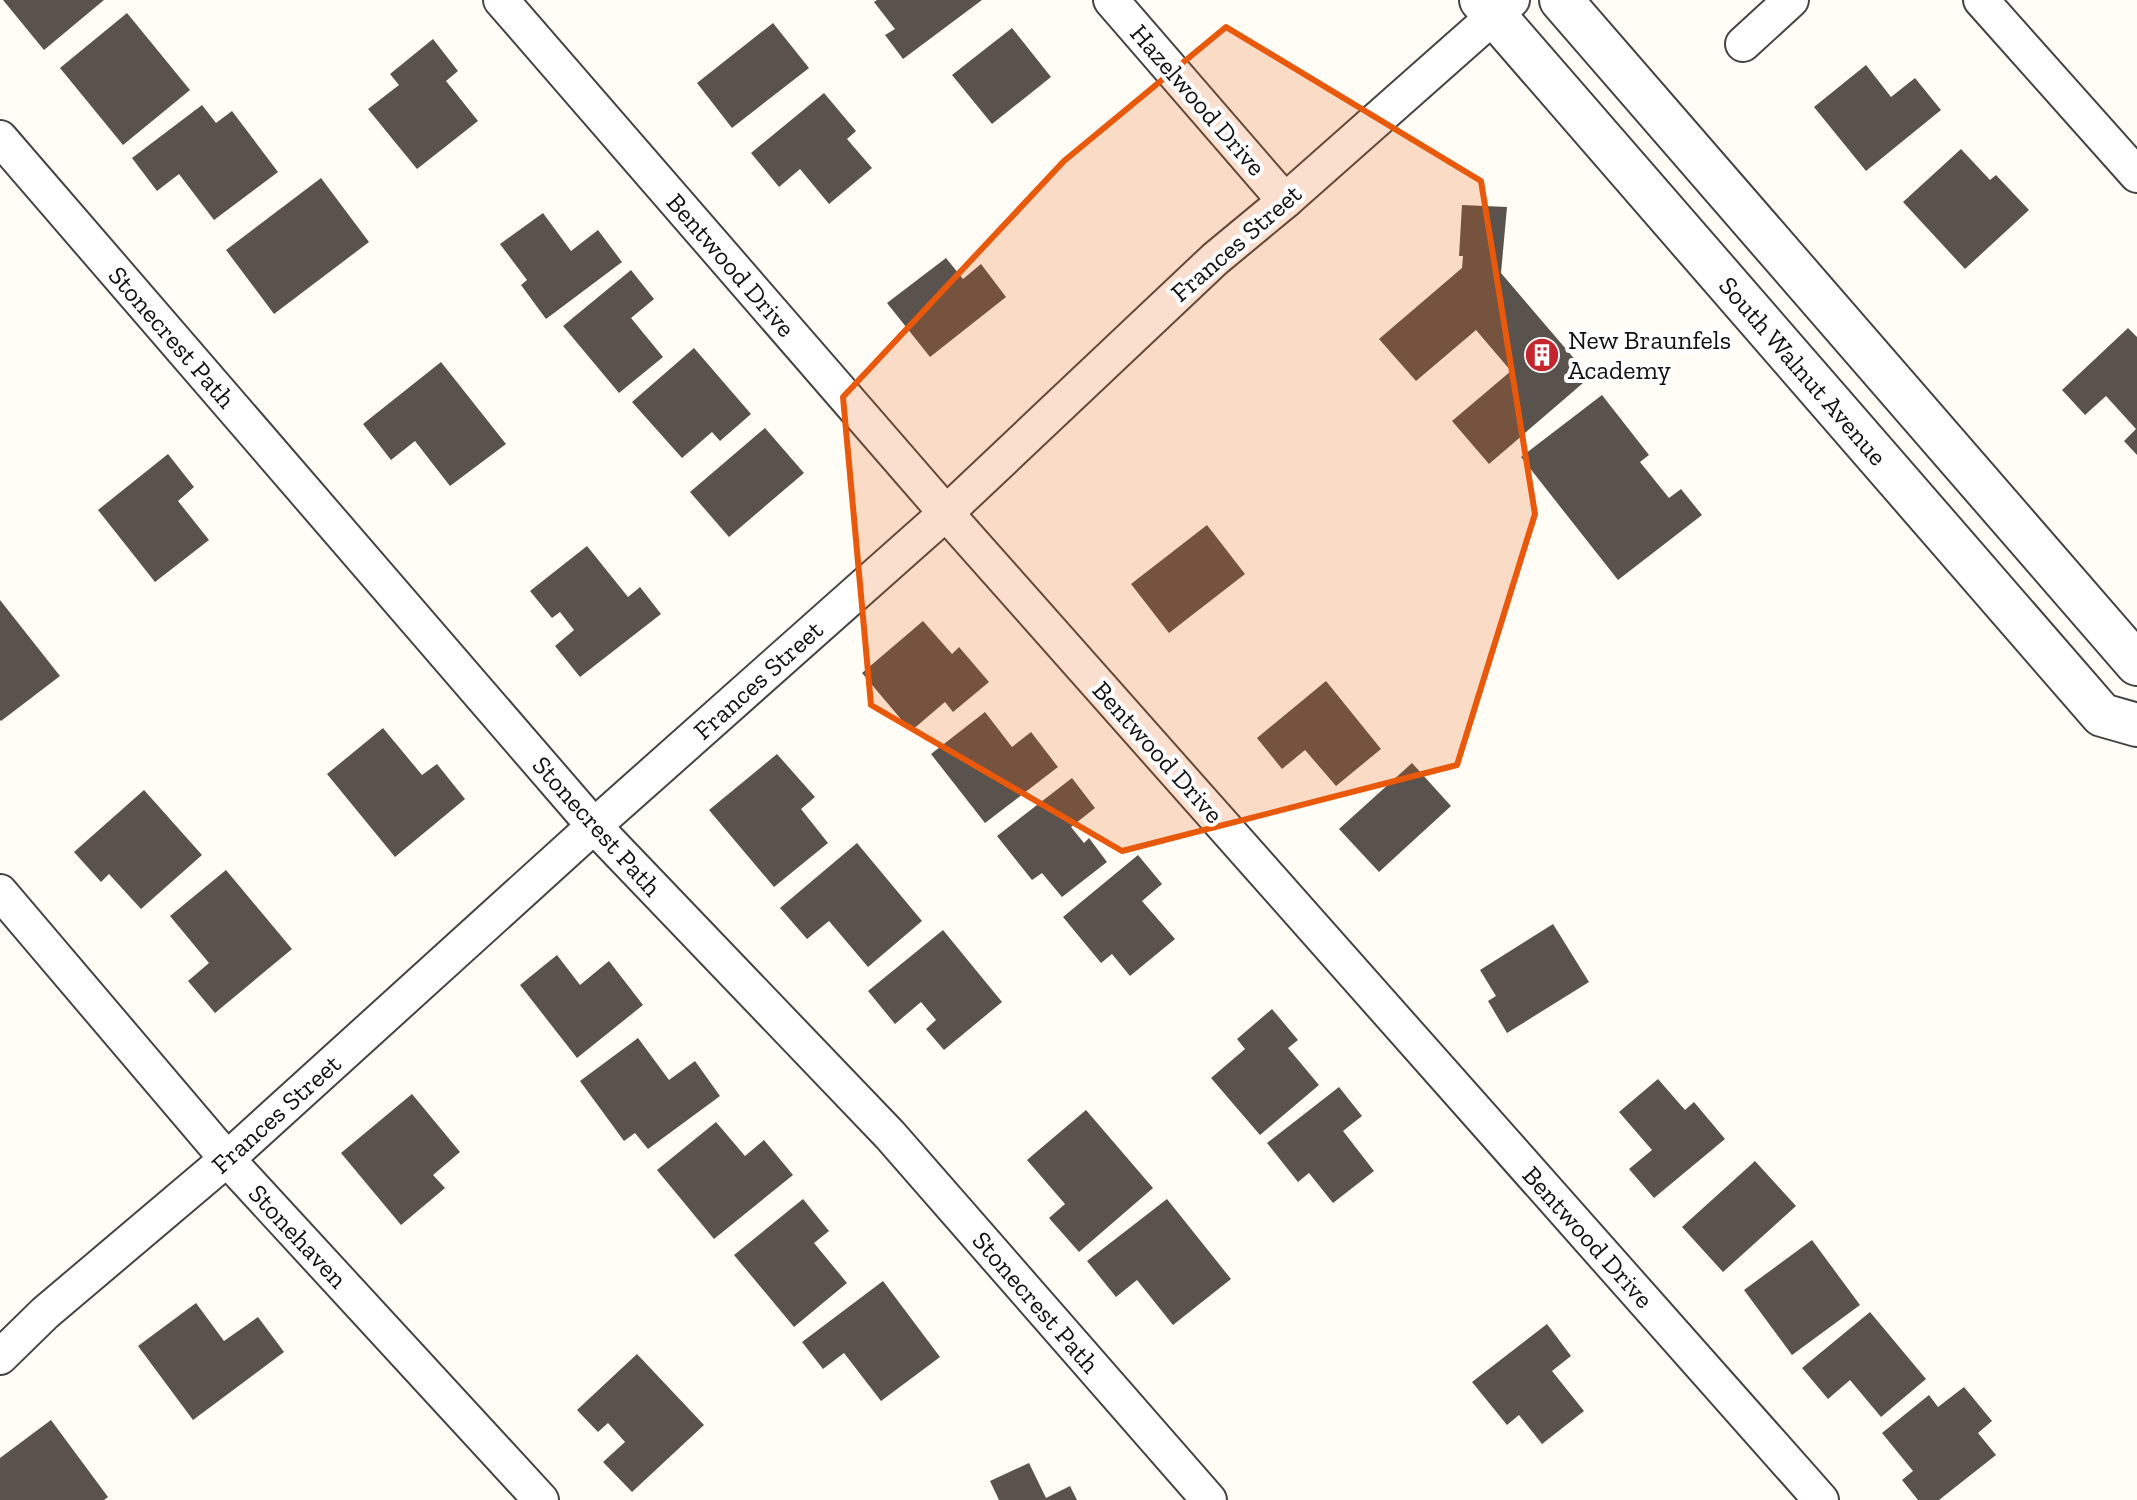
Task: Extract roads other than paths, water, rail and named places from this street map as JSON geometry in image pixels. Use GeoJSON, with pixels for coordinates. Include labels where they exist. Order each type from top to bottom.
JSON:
{"type":"FeatureCollection","features":[{"type":"Feature","properties":{"kind":"street","name":"Bentwood Drive"},"geometry":{"type":"LineString","coordinates":[[501,0],[946,513],[1821,1500]]}},
{"type":"Feature","properties":{"kind":"street","name":"Hazelwood Drive"},"geometry":{"type":"LineString","coordinates":[[1111,0],[1285,201]]}},
{"type":"Feature","properties":{"kind":"street"},"geometry":{"type":"LineString","coordinates":[[1561,0],[2137,664]]}},
{"type":"Feature","properties":{"kind":"street"},"geometry":{"type":"LineString","coordinates":[[1743,44],[1791,0]]}},
{"type":"Feature","properties":{"kind":"street"},"geometry":{"type":"LineString","coordinates":[[1981,0],[2137,175]]}},
{"type":"Feature","properties":{"kind":"street","name":"Frances Street"},"geometry":{"type":"LineString","coordinates":[[0,1357],[45,1313],[227,1159],[594,826],[946,513],[1215,259],[1285,201],[1495,5]]}},
{"type":"Feature","properties":{"kind":"street","name":"South Walnut Avenue"},"geometry":{"type":"LineString","coordinates":[[1495,5],[2102,715],[2137,725]]}},
{"type":"Feature","properties":{"kind":"street","name":"Stonecrest Path"},"geometry":{"type":"LineString","coordinates":[[0,138],[594,826],[890,1135],[1209,1500]]}},
{"type":"Feature","properties":{"kind":"street","name":"Stonehaven"},"geometry":{"type":"LineString","coordinates":[[0,892],[227,1159],[541,1500]]}},
{"type":"Feature","properties":{"kind":"place","name":"New Braunfels Academy"},"geometry":{"type":"Point","coordinates":[1542,355]}}]}
